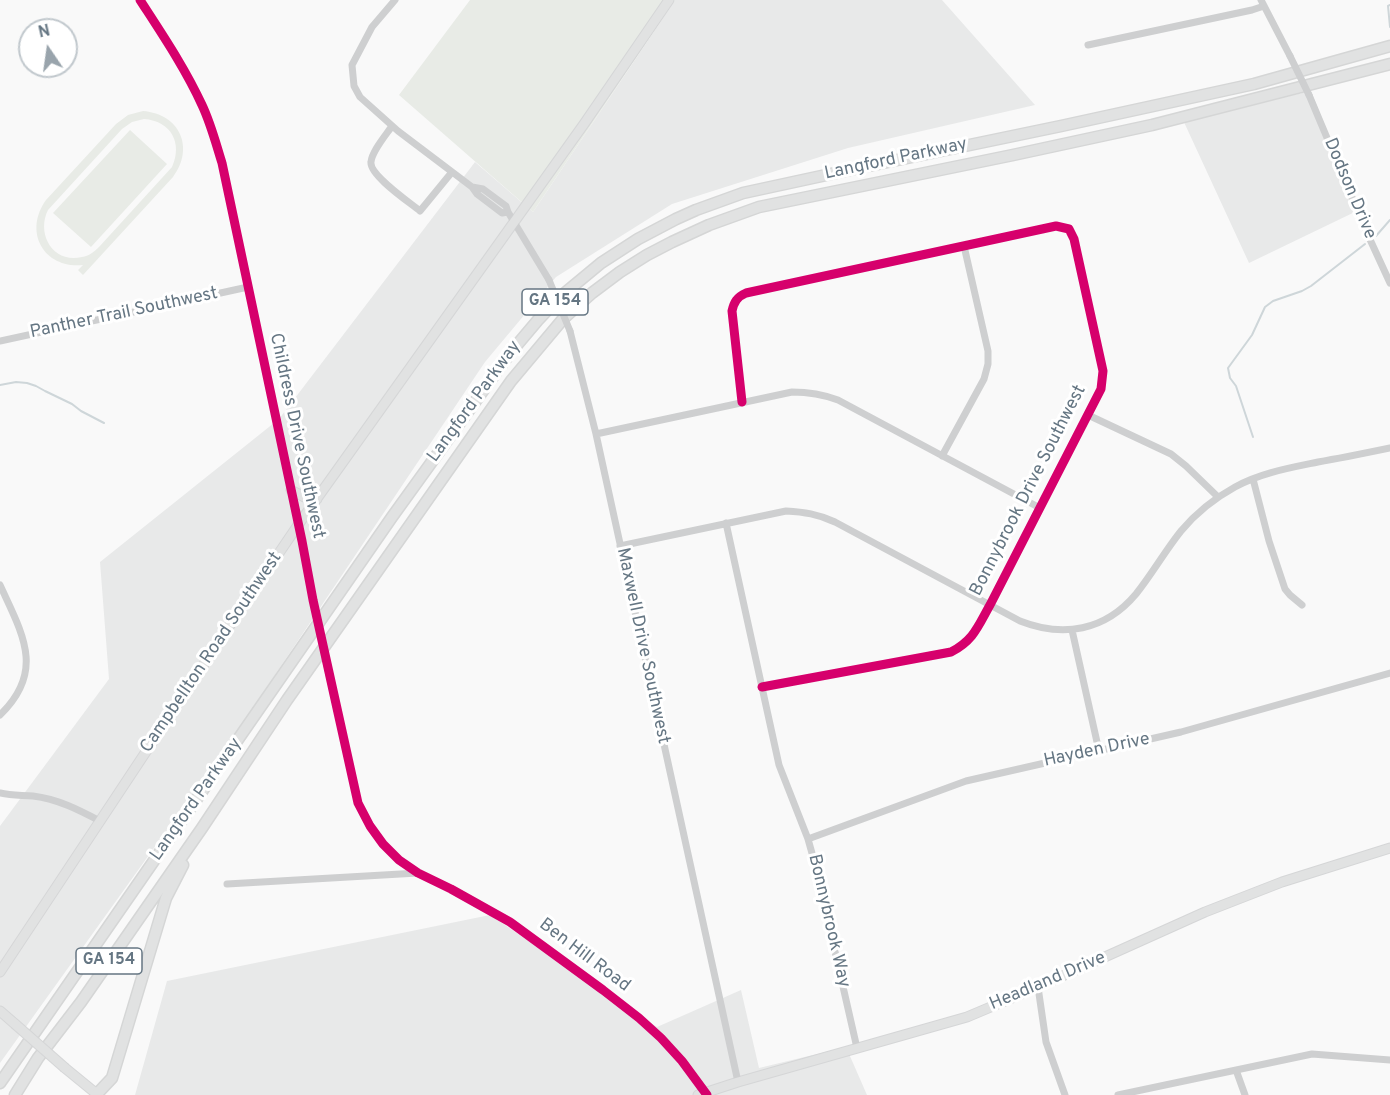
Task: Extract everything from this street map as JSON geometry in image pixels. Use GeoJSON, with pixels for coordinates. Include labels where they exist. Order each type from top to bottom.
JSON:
{"type":"FeatureCollection","features":[{"type":"Feature","properties":{"kind":"highway","name":"Langford Parkway"},"geometry":{"type":"LineString","coordinates":[[0,1083],[392,517],[511,352],[554,303],[601,263],[638,239],[676,219],[743,193],[1254,84],[1390,46]]}},
{"type":"Feature","properties":{"kind":"highway","name":"Langford Parkway"},"geometry":{"type":"LineString","coordinates":[[15,1095],[38,1058],[81,1002],[202,828],[287,700],[511,381],[563,319],[602,286],[647,255],[709,225],[759,207],[1152,125],[1390,64]]}},
{"type":"Feature","properties":{"kind":"highway"},"geometry":{"type":"LineString","coordinates":[[97,1095],[112,1078],[118,1062],[166,898],[202,828]]}},
{"type":"Feature","properties":{"kind":"main road","name":"Campbellton Road Southwest"},"geometry":{"type":"LineString","coordinates":[[0,972],[298,525],[588,119],[669,0]]}},
{"type":"Feature","properties":{"kind":"main road"},"geometry":{"type":"LineString","coordinates":[[291,490],[306,498],[317,499]]}},
{"type":"Feature","properties":{"kind":"main road","name":"Headland Drive"},"geometry":{"type":"LineString","coordinates":[[703,1094],[967,1017],[1205,912],[1282,882],[1390,848]]}},
{"type":"Feature","properties":{"kind":"main road"},"geometry":{"type":"LineString","coordinates":[[0,1011],[97,1095]]}},
{"type":"Feature","properties":{"kind":"street","name":"Childress Drive Southwest"},"geometry":{"type":"LineString","coordinates":[[140,0],[188,77],[214,135],[222,163],[313,600],[358,802],[370,826],[383,844],[399,860],[418,873]]}},
{"type":"Feature","properties":{"kind":"street"},"geometry":{"type":"LineString","coordinates":[[395,0],[372,27],[352,64],[354,86],[360,97],[392,126],[472,187],[477,195],[502,213],[508,212],[514,221]]}},
{"type":"Feature","properties":{"kind":"street"},"geometry":{"type":"LineString","coordinates":[[1088,45],[1252,10],[1263,3]]}},
{"type":"Feature","properties":{"kind":"street","name":"Dodson Drive"},"geometry":{"type":"LineString","coordinates":[[1263,3],[1309,95],[1390,283]]}},
{"type":"Feature","properties":{"kind":"street"},"geometry":{"type":"LineString","coordinates":[[392,126],[377,147],[370,162],[372,170],[420,211],[452,172]]}},
{"type":"Feature","properties":{"kind":"street","name":"Maxwell Drive Southwest"},"geometry":{"type":"LineString","coordinates":[[514,221],[549,280],[570,331],[596,434],[738,1082]]}},
{"type":"Feature","properties":{"kind":"street","name":"Bonnybrook Drive Southwest"},"geometry":{"type":"LineString","coordinates":[[741,402],[732,311],[734,303],[746,292],[1056,226],[1069,229],[1074,239],[1103,371],[1101,389],[973,636],[951,652],[762,687]]}},
{"type":"Feature","properties":{"kind":"street"},"geometry":{"type":"LineString","coordinates":[[942,456],[984,379],[988,364],[988,351],[964,246]]}},
{"type":"Feature","properties":{"kind":"street","name":"Panther Trail Southwest"},"geometry":{"type":"LineString","coordinates":[[0,341],[248,287]]}},
{"type":"Feature","properties":{"kind":"street"},"geometry":{"type":"LineString","coordinates":[[596,434],[792,392],[822,394],[838,400],[1040,508]]}},
{"type":"Feature","properties":{"kind":"street"},"geometry":{"type":"LineString","coordinates":[[1088,415],[1171,454],[1218,498]]}},
{"type":"Feature","properties":{"kind":"street"},"geometry":{"type":"LineString","coordinates":[[620,546],[786,511],[804,512],[820,515],[835,522],[1020,621],[1052,630],[1072,630],[1100,622],[1124,606],[1182,530],[1199,512],[1235,487],[1286,469],[1390,448]]}},
{"type":"Feature","properties":{"kind":"street"},"geometry":{"type":"LineString","coordinates":[[1253,479],[1269,541],[1285,589],[1302,605]]}},
{"type":"Feature","properties":{"kind":"street","name":"Bonnybrook Way"},"geometry":{"type":"LineString","coordinates":[[726,523],[779,765],[808,839],[815,864],[856,1048]]}},
{"type":"Feature","properties":{"kind":"street"},"geometry":{"type":"LineString","coordinates":[[0,585],[22,632],[26,648],[26,665],[21,686],[10,705],[0,715]]}},
{"type":"Feature","properties":{"kind":"street"},"geometry":{"type":"LineString","coordinates":[[1072,630],[1099,751]]}},
{"type":"Feature","properties":{"kind":"street","name":"Hayden Drive"},"geometry":{"type":"LineString","coordinates":[[808,839],[966,781],[1181,732],[1390,674]]}},
{"type":"Feature","properties":{"kind":"street"},"geometry":{"type":"LineString","coordinates":[[0,793],[54,800],[100,821]]}},
{"type":"Feature","properties":{"kind":"street"},"geometry":{"type":"LineString","coordinates":[[227,884],[418,873]]}},
{"type":"Feature","properties":{"kind":"street","name":"Ben Hill Road"},"geometry":{"type":"LineString","coordinates":[[418,873],[510,922],[603,990],[661,1038],[682,1061],[703,1094]]}},
{"type":"Feature","properties":{"kind":"street"},"geometry":{"type":"LineString","coordinates":[[1038,987],[1046,1042],[1065,1095]]}},
{"type":"Feature","properties":{"kind":"street"},"geometry":{"type":"LineString","coordinates":[[1118,1095],[1312,1054],[1390,1060]]}},
{"type":"Feature","properties":{"kind":"street"},"geometry":{"type":"LineString","coordinates":[[1236,1070],[1245,1095]]}},
{"type":"Feature","properties":{"kind":"shaded area"},"geometry":{"type":"Polygon","coordinates":[[[470,0],[675,0],[533,212],[399,95],[470,0]]]}},
{"type":"Feature","properties":{"kind":"shaded area"},"geometry":{"type":"Polygon","coordinates":[[[675,0],[942,0],[1035,105],[848,148],[672,204],[556,277],[485,362],[232,739],[0,1063],[0,826],[109,679],[100,562],[279,419],[475,162],[533,212],[675,0]]]}},
{"type":"Feature","properties":{"kind":"shaded area"},"geometry":{"type":"Polygon","coordinates":[[[1311,91],[1359,210],[1249,263],[1183,120],[1311,91]]]}},
{"type":"Feature","properties":{"kind":"shaded area"},"geometry":{"type":"Polygon","coordinates":[[[143,111],[156,114],[166,118],[175,126],[183,144],[180,166],[173,177],[83,275],[78,270],[83,265],[69,265],[58,261],[48,255],[41,246],[37,236],[39,212],[46,200],[116,124],[128,115],[143,111]],[[144,119],[132,122],[122,129],[48,210],[44,228],[46,237],[55,252],[72,258],[89,255],[172,167],[176,150],[175,142],[168,129],[144,119]]]}},
{"type":"Feature","properties":{"kind":"shaded area"},"geometry":{"type":"Polygon","coordinates":[[[130,130],[167,164],[91,247],[53,213],[130,130]]]}},
{"type":"Feature","properties":{"kind":"shaded area"},"geometry":{"type":"Polygon","coordinates":[[[490,915],[657,1027],[741,990],[759,1068],[846,1047],[867,1095],[135,1095],[167,981],[490,915]]]}},
{"type":"Feature","properties":{"kind":"waterway"},"geometry":{"type":"LineString","coordinates":[[1390,5],[1388,6],[1390,27]]}},
{"type":"Feature","properties":{"kind":"waterway"},"geometry":{"type":"LineString","coordinates":[[1376,236],[1390,220]]}},
{"type":"Feature","properties":{"kind":"waterway"},"geometry":{"type":"LineString","coordinates":[[1253,437],[1228,368],[1252,335],[1265,307],[1273,301],[1311,286],[1365,244]]}},
{"type":"Feature","properties":{"kind":"waterway"},"geometry":{"type":"LineString","coordinates":[[0,385],[16,382],[36,386],[104,423]]}},
{"type":"Feature","properties":{"kind":"cycle path"},"geometry":{"type":"LineString","coordinates":[[140,0],[173,51],[195,91],[208,119],[222,163],[313,600],[358,803],[370,826],[399,860],[418,873],[510,922],[603,990],[661,1038],[682,1061],[707,1095]]}},
{"type":"Feature","properties":{"kind":"cycle path"},"geometry":{"type":"LineString","coordinates":[[742,402],[732,311],[736,300],[746,293],[1056,226],[1069,229],[1074,239],[1103,371],[1101,389],[975,632],[965,643],[951,652],[762,687]]}}]}
